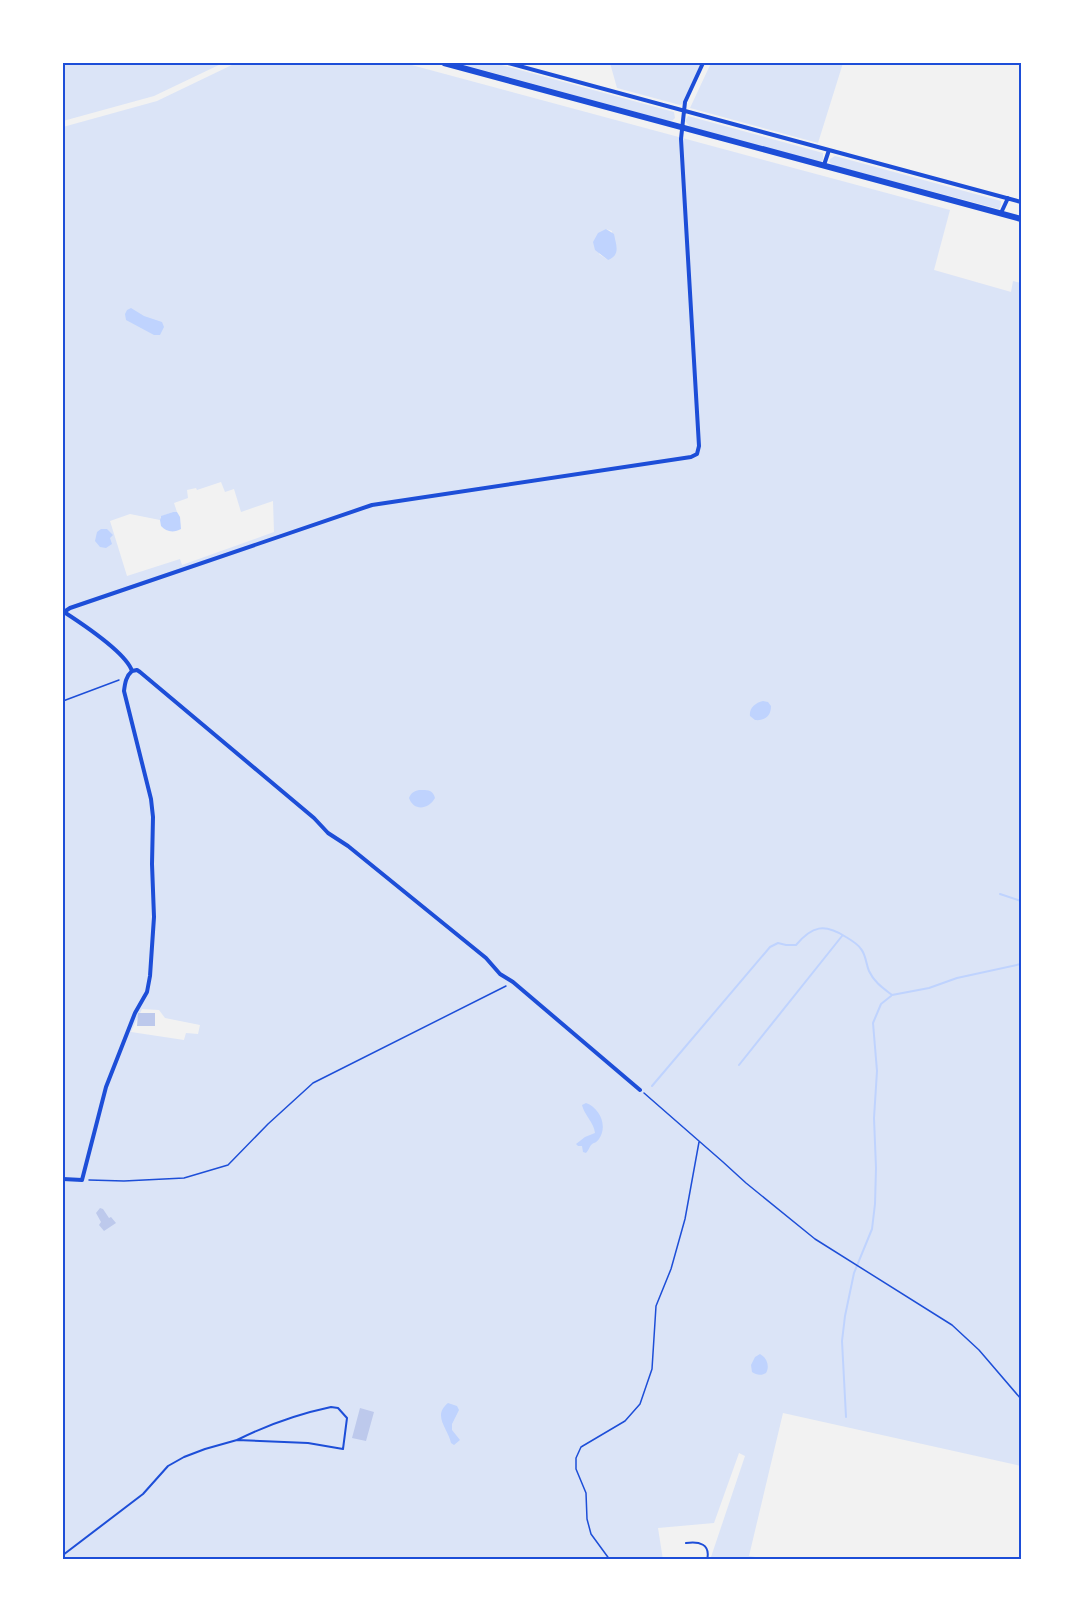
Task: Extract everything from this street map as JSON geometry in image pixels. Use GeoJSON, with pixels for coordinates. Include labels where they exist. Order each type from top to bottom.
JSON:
{"type":"FeatureCollection","features":[{"type":"Feature","properties":{"kind":"main road"},"geometry":{"type":"LineString","coordinates":[[444,63],[1021,219]]}},
{"type":"Feature","properties":{"kind":"street"},"geometry":{"type":"LineString","coordinates":[[508,63],[1021,202]]}},
{"type":"Feature","properties":{"kind":"street"},"geometry":{"type":"LineString","coordinates":[[132,671],[130,664],[119,654],[64,612],[70,608],[372,505],[694,456],[698,452],[681,126],[687,98],[703,63]]}},
{"type":"Feature","properties":{"kind":"street"},"geometry":{"type":"LineString","coordinates":[[824,166],[829,150]]}},
{"type":"Feature","properties":{"kind":"street"},"geometry":{"type":"LineString","coordinates":[[1001,213],[1008,198]]}},
{"type":"Feature","properties":{"kind":"street"},"geometry":{"type":"LineString","coordinates":[[63,1179],[82,1180],[106,1087],[135,1013],[147,992],[150,976],[154,917],[153,816],[151,799],[124,691],[126,679],[132,671],[137,670],[314,818],[328,833],[348,846],[486,958],[501,976],[513,982],[640,1090]]}},
{"type":"Feature","properties":{"kind":"lane"},"geometry":{"type":"LineString","coordinates":[[63,1555],[143,1494],[160,1473],[176,1461],[205,1449],[237,1440],[279,1421],[331,1407],[338,1408],[347,1418],[343,1449],[308,1443],[237,1440]]}},
{"type":"Feature","properties":{"kind":"lane"},"geometry":{"type":"LineString","coordinates":[[686,1543],[698,1541],[702,1543],[708,1553],[707,1560]]}},
{"type":"Feature","properties":{"kind":"path"},"geometry":{"type":"LineString","coordinates":[[63,701],[126,679]]}},
{"type":"Feature","properties":{"kind":"path"},"geometry":{"type":"LineString","coordinates":[[82,1180],[184,1178],[228,1165],[313,1083],[513,982]]}},
{"type":"Feature","properties":{"kind":"path"},"geometry":{"type":"LineString","coordinates":[[640,1090],[746,1183],[815,1239],[952,1325],[979,1350],[1021,1399]]}},
{"type":"Feature","properties":{"kind":"path"},"geometry":{"type":"LineString","coordinates":[[610,1560],[591,1534],[587,1519],[586,1493],[576,1469],[576,1458],[580,1448],[625,1421],[640,1404],[652,1369],[657,1306],[686,1219],[699,1142]]}},
{"type":"Feature","properties":{"kind":"shaded area"},"geometry":{"type":"Polygon","coordinates":[[[63,63],[223,63],[154,96],[63,121],[63,63]]]}},
{"type":"Feature","properties":{"kind":"shaded area"},"geometry":{"type":"Polygon","coordinates":[[[236,63],[404,63],[950,210],[934,270],[1011,292],[1013,281],[1021,283],[1021,1466],[783,1413],[749,1556],[775,1560],[710,1560],[745,1456],[739,1453],[714,1523],[658,1528],[663,1560],[63,1560],[63,127],[157,101],[236,63]],[[606,229],[599,254],[608,260],[612,231],[606,229]],[[221,482],[197,490],[196,488],[187,490],[188,498],[174,503],[177,512],[160,517],[160,520],[130,514],[110,521],[127,576],[180,559],[182,565],[274,532],[273,501],[241,512],[234,489],[225,492],[221,482]],[[142,1009],[131,1032],[184,1040],[186,1033],[198,1034],[200,1025],[165,1018],[159,1010],[142,1009]]]}},
{"type":"Feature","properties":{"kind":"shaded area"},"geometry":{"type":"Polygon","coordinates":[[[457,63],[494,63],[674,112],[675,118],[669,121],[457,63]]]}},
{"type":"Feature","properties":{"kind":"shaded area"},"geometry":{"type":"Polygon","coordinates":[[[610,63],[701,63],[680,105],[617,88],[610,63]]]}},
{"type":"Feature","properties":{"kind":"shaded area"},"geometry":{"type":"Polygon","coordinates":[[[711,63],[843,63],[818,143],[690,108],[711,63]]]}},
{"type":"Feature","properties":{"kind":"shaded area"},"geometry":{"type":"Polygon","coordinates":[[[688,116],[823,153],[823,160],[816,161],[690,127],[685,121],[688,116]]]}},
{"type":"Feature","properties":{"kind":"shaded area"},"geometry":{"type":"Polygon","coordinates":[[[835,156],[1001,201],[1001,205],[999,209],[835,166],[829,162],[835,156]]]}},
{"type":"Feature","properties":{"kind":"water"},"geometry":{"type":"Polygon","coordinates":[[[606,229],[614,234],[616,246],[615,255],[608,260],[595,250],[593,242],[598,233],[606,229]]]}},
{"type":"Feature","properties":{"kind":"water"},"geometry":{"type":"Polygon","coordinates":[[[131,308],[144,316],[162,322],[164,327],[160,335],[154,335],[126,320],[125,314],[131,308]]]}},
{"type":"Feature","properties":{"kind":"water"},"geometry":{"type":"Polygon","coordinates":[[[177,512],[180,517],[181,529],[165,530],[161,526],[161,516],[177,512]]]}},
{"type":"Feature","properties":{"kind":"water"},"geometry":{"type":"Polygon","coordinates":[[[107,529],[113,535],[110,538],[112,544],[106,548],[100,547],[95,541],[97,532],[107,529]]]}},
{"type":"Feature","properties":{"kind":"water"},"geometry":{"type":"Polygon","coordinates":[[[763,701],[768,702],[771,706],[770,713],[764,719],[755,720],[750,716],[750,711],[763,701]]]}},
{"type":"Feature","properties":{"kind":"water"},"geometry":{"type":"Polygon","coordinates":[[[427,790],[434,795],[432,802],[425,807],[414,805],[409,798],[413,792],[427,790]]]}},
{"type":"Feature","properties":{"kind":"water"},"geometry":{"type":"Polygon","coordinates":[[[586,1103],[599,1113],[603,1129],[599,1139],[586,1153],[583,1152],[582,1146],[576,1144],[595,1133],[582,1105],[586,1103]]]}},
{"type":"Feature","properties":{"kind":"water"},"geometry":{"type":"Polygon","coordinates":[[[760,1354],[768,1365],[766,1373],[762,1375],[752,1372],[751,1365],[755,1357],[760,1354]]]}},
{"type":"Feature","properties":{"kind":"water"},"geometry":{"type":"Polygon","coordinates":[[[448,1403],[457,1406],[459,1410],[452,1424],[452,1430],[460,1440],[454,1445],[451,1443],[441,1417],[443,1408],[448,1403]]]}},
{"type":"Feature","properties":{"kind":"building"},"geometry":{"type":"Polygon","coordinates":[[[138,1013],[155,1013],[155,1026],[137,1026],[138,1013]]]}},
{"type":"Feature","properties":{"kind":"building"},"geometry":{"type":"Polygon","coordinates":[[[100,1208],[116,1223],[104,1231],[99,1225],[101,1222],[96,1213],[100,1208]]]}},
{"type":"Feature","properties":{"kind":"building"},"geometry":{"type":"Polygon","coordinates":[[[360,1408],[374,1412],[366,1441],[352,1438],[360,1408]]]}},
{"type":"Feature","properties":{"kind":"waterway"},"geometry":{"type":"LineString","coordinates":[[1000,894],[1021,901]]}},
{"type":"Feature","properties":{"kind":"waterway"},"geometry":{"type":"LineString","coordinates":[[652,1086],[770,947],[778,943],[796,945],[813,930],[825,928],[831,930],[860,947],[873,978],[892,995],[929,988],[957,978],[1021,964]]}},
{"type":"Feature","properties":{"kind":"waterway"},"geometry":{"type":"LineString","coordinates":[[739,1065],[842,936]]}},
{"type":"Feature","properties":{"kind":"waterway"},"geometry":{"type":"LineString","coordinates":[[846,1417],[842,1341],[845,1316],[854,1273],[872,1229],[875,1204],[874,1118],[877,1071],[873,1023],[881,1004],[891,996]]}}]}
